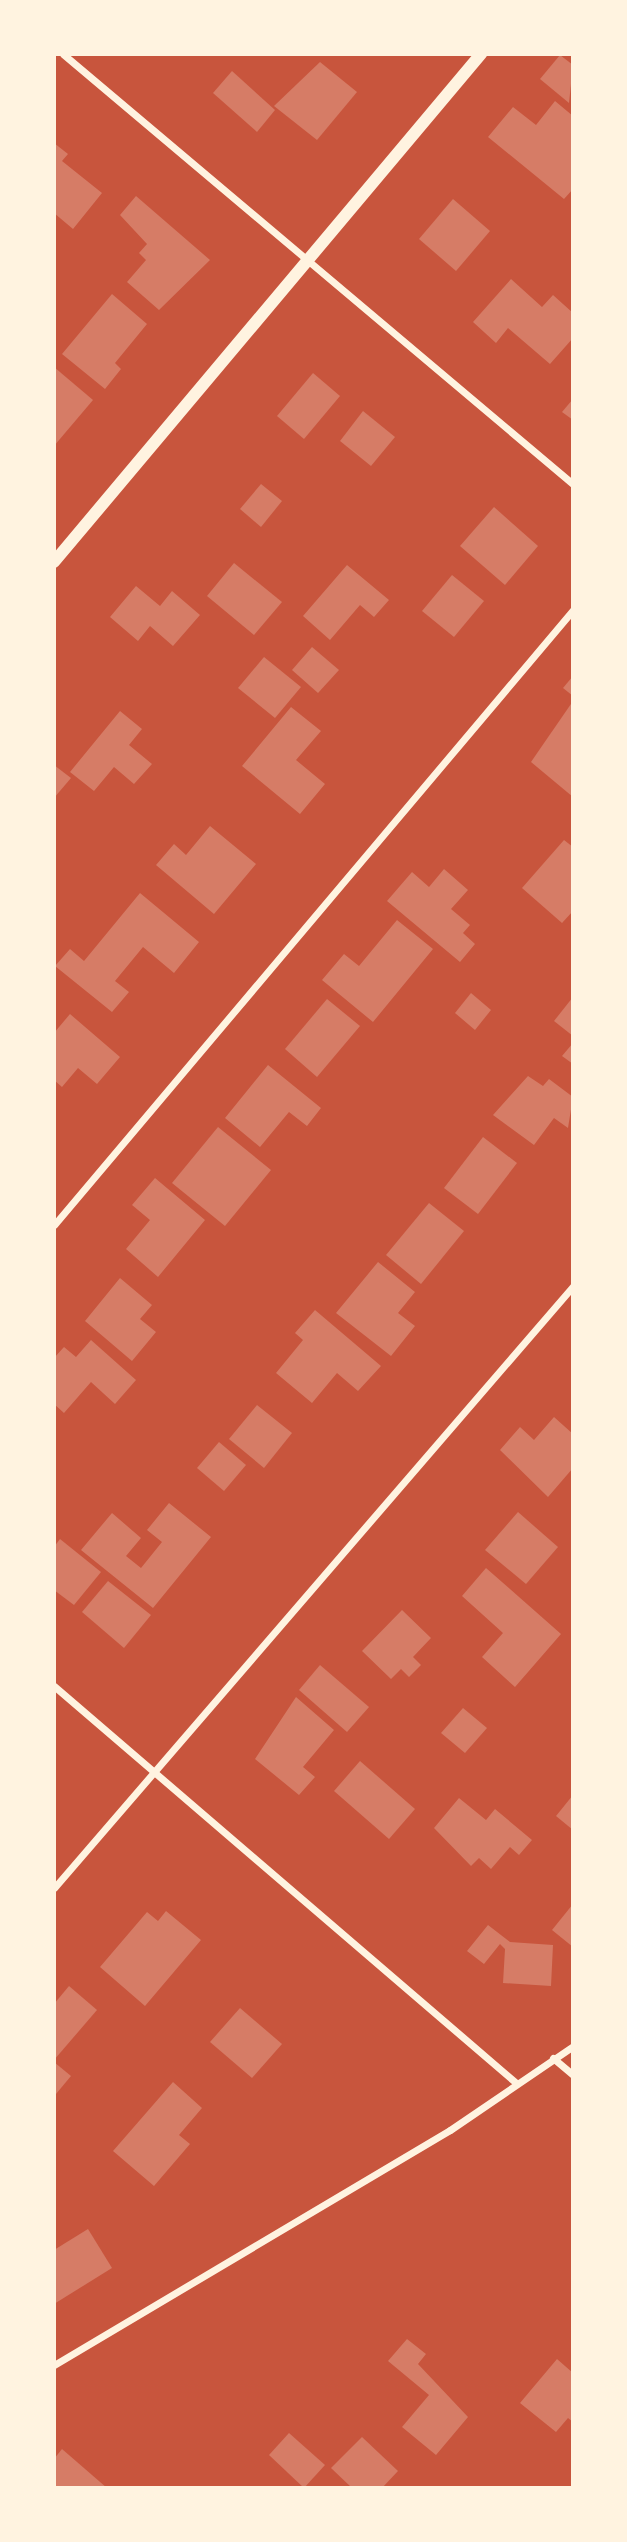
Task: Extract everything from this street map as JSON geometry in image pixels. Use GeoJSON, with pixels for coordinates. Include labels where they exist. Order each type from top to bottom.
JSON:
{"type":"FeatureCollection","features":[{"type":"Feature","properties":{"kind":"street"},"geometry":{"type":"LineString","coordinates":[[63,54],[573,484]]}},
{"type":"Feature","properties":{"kind":"street"},"geometry":{"type":"LineString","coordinates":[[54,562],[481,54]]}},
{"type":"Feature","properties":{"kind":"street"},"geometry":{"type":"LineString","coordinates":[[54,1226],[573,610]]}},
{"type":"Feature","properties":{"kind":"street"},"geometry":{"type":"LineString","coordinates":[[54,1888],[573,1286]]}},
{"type":"Feature","properties":{"kind":"street"},"geometry":{"type":"LineString","coordinates":[[54,1686],[515,2082]]}},
{"type":"Feature","properties":{"kind":"street"},"geometry":{"type":"LineString","coordinates":[[54,2365],[450,2130],[515,2082],[573,2046]]}},
{"type":"Feature","properties":{"kind":"street"},"geometry":{"type":"LineString","coordinates":[[553,2059],[573,2075]]}},
{"type":"Feature","properties":{"kind":"building"},"geometry":{"type":"Polygon","coordinates":[[[560,55],[573,65],[569,103],[540,79],[560,55]]]}},
{"type":"Feature","properties":{"kind":"building"},"geometry":{"type":"Polygon","coordinates":[[[320,62],[357,92],[317,140],[274,106],[320,62]]]}},
{"type":"Feature","properties":{"kind":"building"},"geometry":{"type":"Polygon","coordinates":[[[232,71],[275,110],[257,132],[213,93],[232,71]]]}},
{"type":"Feature","properties":{"kind":"building"},"geometry":{"type":"Polygon","coordinates":[[[555,101],[573,116],[573,189],[564,199],[488,137],[513,107],[536,125],[555,101]]]}},
{"type":"Feature","properties":{"kind":"building"},"geometry":{"type":"Polygon","coordinates":[[[54,143],[68,154],[62,161],[102,193],[73,229],[54,213],[54,143]]]}},
{"type":"Feature","properties":{"kind":"building"},"geometry":{"type":"Polygon","coordinates":[[[136,196],[210,260],[159,310],[127,282],[146,260],[139,253],[147,244],[120,215],[136,196]]]}},
{"type":"Feature","properties":{"kind":"building"},"geometry":{"type":"Polygon","coordinates":[[[453,199],[490,231],[456,271],[419,239],[453,199]]]}},
{"type":"Feature","properties":{"kind":"building"},"geometry":{"type":"Polygon","coordinates":[[[511,279],[542,307],[553,295],[573,313],[573,338],[550,364],[508,328],[496,343],[473,322],[511,279]]]}},
{"type":"Feature","properties":{"kind":"building"},"geometry":{"type":"Polygon","coordinates":[[[112,294],[147,324],[115,363],[121,369],[105,389],[62,354],[112,294]]]}},
{"type":"Feature","properties":{"kind":"building"},"geometry":{"type":"Polygon","coordinates":[[[54,367],[93,400],[54,446],[54,367]]]}},
{"type":"Feature","properties":{"kind":"building"},"geometry":{"type":"Polygon","coordinates":[[[313,373],[340,396],[304,439],[277,416],[313,373]]]}},
{"type":"Feature","properties":{"kind":"building"},"geometry":{"type":"Polygon","coordinates":[[[573,399],[573,420],[562,412],[573,399]]]}},
{"type":"Feature","properties":{"kind":"building"},"geometry":{"type":"Polygon","coordinates":[[[363,411],[395,437],[371,466],[340,441],[363,411]]]}},
{"type":"Feature","properties":{"kind":"building"},"geometry":{"type":"Polygon","coordinates":[[[261,484],[282,501],[261,527],[240,509],[261,484]]]}},
{"type":"Feature","properties":{"kind":"building"},"geometry":{"type":"Polygon","coordinates":[[[494,507],[538,546],[505,585],[460,546],[494,507]]]}},
{"type":"Feature","properties":{"kind":"building"},"geometry":{"type":"Polygon","coordinates":[[[234,563],[282,602],[254,635],[207,596],[234,563]]]}},
{"type":"Feature","properties":{"kind":"building"},"geometry":{"type":"Polygon","coordinates":[[[347,565],[389,600],[374,617],[360,605],[330,640],[303,616],[347,565]]]}},
{"type":"Feature","properties":{"kind":"building"},"geometry":{"type":"Polygon","coordinates":[[[452,575],[484,601],[454,637],[422,611],[452,575]]]}},
{"type":"Feature","properties":{"kind":"building"},"geometry":{"type":"Polygon","coordinates":[[[136,586],[160,606],[172,591],[200,615],[173,646],[150,626],[138,641],[110,617],[136,586]]]}},
{"type":"Feature","properties":{"kind":"building"},"geometry":{"type":"Polygon","coordinates":[[[312,647],[339,670],[318,693],[292,670],[312,647]]]}},
{"type":"Feature","properties":{"kind":"building"},"geometry":{"type":"Polygon","coordinates":[[[264,657],[301,687],[275,718],[238,688],[264,657]]]}},
{"type":"Feature","properties":{"kind":"building"},"geometry":{"type":"Polygon","coordinates":[[[573,676],[573,696],[563,688],[573,676]]]}},
{"type":"Feature","properties":{"kind":"building"},"geometry":{"type":"Polygon","coordinates":[[[573,701],[573,797],[531,762],[573,701]]]}},
{"type":"Feature","properties":{"kind":"building"},"geometry":{"type":"Polygon","coordinates":[[[291,707],[321,731],[296,760],[325,784],[300,814],[242,766],[291,707]]]}},
{"type":"Feature","properties":{"kind":"building"},"geometry":{"type":"Polygon","coordinates":[[[120,711],[142,729],[129,745],[152,764],[134,784],[114,767],[94,791],[70,772],[120,711]]]}},
{"type":"Feature","properties":{"kind":"building"},"geometry":{"type":"Polygon","coordinates":[[[54,765],[71,778],[54,798],[54,765]]]}},
{"type":"Feature","properties":{"kind":"building"},"geometry":{"type":"Polygon","coordinates":[[[210,826],[256,864],[214,914],[156,865],[174,844],[186,855],[210,826]]]}},
{"type":"Feature","properties":{"kind":"building"},"geometry":{"type":"Polygon","coordinates":[[[564,840],[573,847],[573,911],[562,923],[522,888],[564,840]]]}},
{"type":"Feature","properties":{"kind":"building"},"geometry":{"type":"Polygon","coordinates":[[[444,869],[468,890],[451,909],[470,925],[463,933],[475,944],[460,962],[387,901],[412,872],[429,887],[444,869]]]}},
{"type":"Feature","properties":{"kind":"building"},"geometry":{"type":"Polygon","coordinates":[[[140,893],[199,942],[174,973],[143,947],[115,981],[129,992],[112,1012],[55,966],[70,949],[84,961],[140,893]]]}},
{"type":"Feature","properties":{"kind":"building"},"geometry":{"type":"Polygon","coordinates":[[[397,920],[433,949],[373,1022],[322,980],[344,954],[359,966],[397,920]]]}},
{"type":"Feature","properties":{"kind":"building"},"geometry":{"type":"Polygon","coordinates":[[[471,993],[491,1010],[475,1030],[455,1013],[471,993]]]}},
{"type":"Feature","properties":{"kind":"building"},"geometry":{"type":"Polygon","coordinates":[[[573,997],[573,1036],[554,1021],[573,997]]]}},
{"type":"Feature","properties":{"kind":"building"},"geometry":{"type":"Polygon","coordinates":[[[327,999],[360,1026],[317,1077],[285,1049],[327,999]]]}},
{"type":"Feature","properties":{"kind":"building"},"geometry":{"type":"Polygon","coordinates":[[[70,1014],[120,1057],[97,1084],[78,1068],[62,1087],[54,1080],[54,1033],[70,1014]]]}},
{"type":"Feature","properties":{"kind":"building"},"geometry":{"type":"Polygon","coordinates":[[[573,1043],[573,1064],[562,1056],[573,1043]]]}},
{"type":"Feature","properties":{"kind":"building"},"geometry":{"type":"Polygon","coordinates":[[[268,1065],[321,1108],[307,1126],[289,1112],[260,1147],[225,1118],[268,1065]]]}},
{"type":"Feature","properties":{"kind":"building"},"geometry":{"type":"Polygon","coordinates":[[[528,1076],[543,1086],[549,1079],[573,1097],[568,1128],[554,1118],[534,1145],[493,1115],[528,1076]]]}},
{"type":"Feature","properties":{"kind":"building"},"geometry":{"type":"Polygon","coordinates":[[[218,1127],[271,1170],[225,1226],[172,1183],[218,1127]]]}},
{"type":"Feature","properties":{"kind":"building"},"geometry":{"type":"Polygon","coordinates":[[[483,1137],[517,1163],[478,1214],[444,1188],[483,1137]]]}},
{"type":"Feature","properties":{"kind":"building"},"geometry":{"type":"Polygon","coordinates":[[[155,1178],[205,1220],[158,1277],[126,1249],[150,1220],[132,1205],[155,1178]]]}},
{"type":"Feature","properties":{"kind":"building"},"geometry":{"type":"Polygon","coordinates":[[[429,1203],[464,1231],[421,1284],[386,1255],[429,1203]]]}},
{"type":"Feature","properties":{"kind":"building"},"geometry":{"type":"Polygon","coordinates":[[[378,1262],[415,1292],[398,1313],[415,1326],[391,1356],[336,1313],[378,1262]]]}},
{"type":"Feature","properties":{"kind":"building"},"geometry":{"type":"Polygon","coordinates":[[[120,1278],[152,1305],[140,1319],[156,1332],[132,1361],[85,1321],[120,1278]]]}},
{"type":"Feature","properties":{"kind":"building"},"geometry":{"type":"Polygon","coordinates":[[[315,1310],[381,1366],[358,1391],[337,1373],[312,1403],[276,1373],[303,1340],[295,1333],[315,1310]]]}},
{"type":"Feature","properties":{"kind":"building"},"geometry":{"type":"Polygon","coordinates":[[[91,1340],[136,1380],[115,1404],[91,1382],[64,1413],[54,1404],[54,1358],[64,1347],[76,1357],[91,1340]]]}},
{"type":"Feature","properties":{"kind":"building"},"geometry":{"type":"Polygon","coordinates":[[[257,1405],[292,1433],[264,1468],[229,1439],[257,1405]]]}},
{"type":"Feature","properties":{"kind":"building"},"geometry":{"type":"Polygon","coordinates":[[[554,1417],[573,1434],[573,1468],[548,1497],[500,1450],[520,1427],[534,1440],[554,1417]]]}},
{"type":"Feature","properties":{"kind":"building"},"geometry":{"type":"Polygon","coordinates":[[[219,1442],[246,1465],[224,1491],[197,1468],[219,1442]]]}},
{"type":"Feature","properties":{"kind":"building"},"geometry":{"type":"Polygon","coordinates":[[[169,1503],[211,1537],[153,1608],[81,1550],[112,1513],[141,1538],[126,1556],[141,1568],[162,1542],[147,1530],[169,1503]]]}},
{"type":"Feature","properties":{"kind":"building"},"geometry":{"type":"Polygon","coordinates":[[[518,1512],[558,1547],[526,1584],[485,1550],[518,1512]]]}},
{"type":"Feature","properties":{"kind":"building"},"geometry":{"type":"Polygon","coordinates":[[[60,1539],[101,1572],[74,1605],[54,1590],[54,1547],[60,1539]]]}},
{"type":"Feature","properties":{"kind":"building"},"geometry":{"type":"Polygon","coordinates":[[[486,1568],[561,1634],[515,1687],[482,1657],[503,1633],[462,1596],[486,1568]]]}},
{"type":"Feature","properties":{"kind":"building"},"geometry":{"type":"Polygon","coordinates":[[[108,1581],[151,1615],[124,1648],[82,1612],[108,1581]]]}},
{"type":"Feature","properties":{"kind":"building"},"geometry":{"type":"Polygon","coordinates":[[[402,1610],[431,1638],[413,1657],[421,1665],[409,1677],[401,1669],[391,1679],[362,1651],[402,1610]]]}},
{"type":"Feature","properties":{"kind":"building"},"geometry":{"type":"Polygon","coordinates":[[[320,1665],[369,1707],[347,1732],[299,1690],[320,1665]]]}},
{"type":"Feature","properties":{"kind":"building"},"geometry":{"type":"Polygon","coordinates":[[[296,1697],[334,1730],[303,1767],[315,1777],[299,1795],[255,1759],[296,1697]]]}},
{"type":"Feature","properties":{"kind":"building"},"geometry":{"type":"Polygon","coordinates":[[[463,1708],[487,1728],[465,1753],[441,1733],[463,1708]]]}},
{"type":"Feature","properties":{"kind":"building"},"geometry":{"type":"Polygon","coordinates":[[[360,1761],[415,1809],[389,1839],[334,1791],[360,1761]]]}},
{"type":"Feature","properties":{"kind":"building"},"geometry":{"type":"Polygon","coordinates":[[[573,1795],[573,1830],[556,1816],[573,1795]]]}},
{"type":"Feature","properties":{"kind":"building"},"geometry":{"type":"Polygon","coordinates":[[[459,1798],[486,1820],[495,1809],[532,1840],[519,1855],[510,1847],[491,1869],[479,1858],[471,1866],[434,1828],[459,1798]]]}},
{"type":"Feature","properties":{"kind":"building"},"geometry":{"type":"Polygon","coordinates":[[[573,1904],[573,1947],[552,1930],[573,1904]]]}},
{"type":"Feature","properties":{"kind":"building"},"geometry":{"type":"Polygon","coordinates":[[[166,1911],[201,1940],[145,2006],[100,1967],[147,1912],[158,1921],[166,1911]]]}},
{"type":"Feature","properties":{"kind":"building"},"geometry":{"type":"Polygon","coordinates":[[[488,1925],[510,1942],[553,1945],[551,1986],[503,1983],[505,1949],[500,1944],[484,1964],[467,1951],[488,1925]]]}},
{"type":"Feature","properties":{"kind":"building"},"geometry":{"type":"Polygon","coordinates":[[[69,1986],[97,2010],[54,2060],[54,2004],[69,1986]]]}},
{"type":"Feature","properties":{"kind":"building"},"geometry":{"type":"Polygon","coordinates":[[[240,2008],[282,2044],[252,2078],[210,2042],[240,2008]]]}},
{"type":"Feature","properties":{"kind":"building"},"geometry":{"type":"Polygon","coordinates":[[[54,2062],[71,2076],[56,2094],[54,2093],[54,2062]]]}},
{"type":"Feature","properties":{"kind":"building"},"geometry":{"type":"Polygon","coordinates":[[[173,2082],[202,2108],[179,2135],[190,2144],[154,2186],[113,2151],[173,2082]]]}},
{"type":"Feature","properties":{"kind":"building"},"geometry":{"type":"Polygon","coordinates":[[[88,2229],[112,2268],[54,2304],[54,2250],[88,2229]]]}},
{"type":"Feature","properties":{"kind":"building"},"geometry":{"type":"Polygon","coordinates":[[[407,2339],[426,2354],[418,2364],[468,2417],[436,2455],[402,2427],[429,2395],[388,2361],[407,2339]]]}},
{"type":"Feature","properties":{"kind":"building"},"geometry":{"type":"Polygon","coordinates":[[[557,2359],[573,2373],[573,2422],[568,2418],[556,2432],[520,2403],[557,2359]]]}},
{"type":"Feature","properties":{"kind":"building"},"geometry":{"type":"Polygon","coordinates":[[[289,2433],[325,2465],[304,2488],[269,2455],[289,2433]]]}},
{"type":"Feature","properties":{"kind":"building"},"geometry":{"type":"Polygon","coordinates":[[[362,2437],[398,2471],[382,2488],[352,2488],[331,2468],[362,2437]]]}},
{"type":"Feature","properties":{"kind":"building"},"geometry":{"type":"Polygon","coordinates":[[[62,2449],[107,2488],[54,2488],[54,2459],[62,2449]]]}}]}
